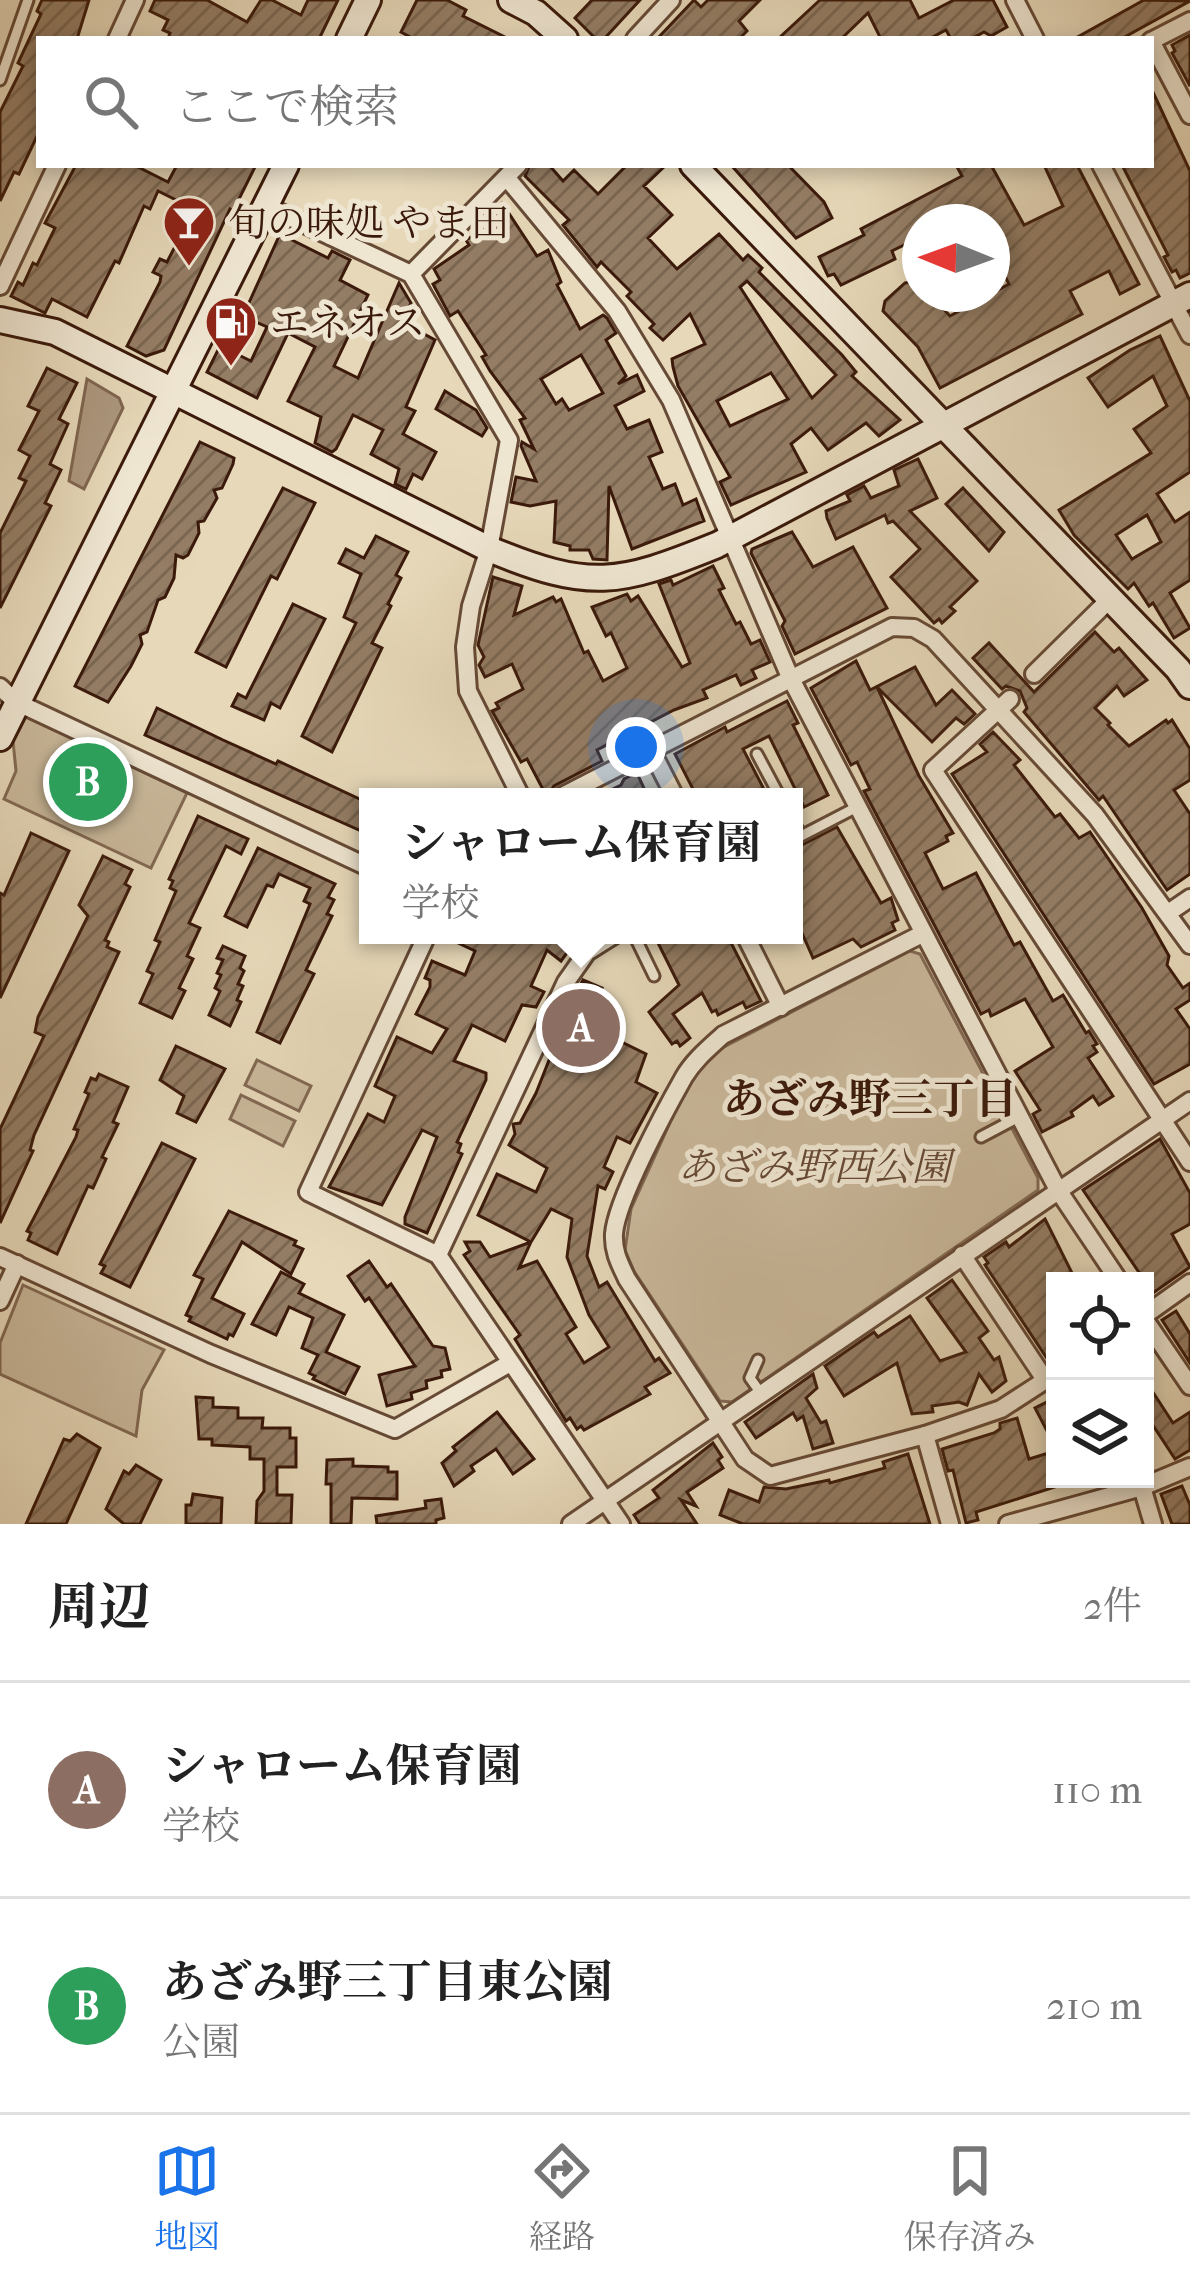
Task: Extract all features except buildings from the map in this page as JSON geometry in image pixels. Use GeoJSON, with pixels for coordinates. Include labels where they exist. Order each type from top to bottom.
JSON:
{"type":"FeatureCollection","features":[{"type":"Feature","properties":{"kind":"street"},"geometry":{"type":"LineString","coordinates":[[117,36],[135,0]]}},
{"type":"Feature","properties":{"kind":"street"},"geometry":{"type":"LineString","coordinates":[[350,36],[368,0]]}},
{"type":"Feature","properties":{"kind":"street"},"geometry":{"type":"LineString","coordinates":[[512,0],[562,36]]}},
{"type":"Feature","properties":{"kind":"street"},"geometry":{"type":"LineString","coordinates":[[638,36],[671,0]]}},
{"type":"Feature","properties":{"kind":"street"},"geometry":{"type":"LineString","coordinates":[[1015,0],[1033,36]]}},
{"type":"Feature","properties":{"kind":"street"},"geometry":{"type":"LineString","coordinates":[[1154,39],[1190,21]]}},
{"type":"Feature","properties":{"kind":"street"},"geometry":{"type":"LineString","coordinates":[[1154,47],[1190,115]]}},
{"type":"Feature","properties":{"kind":"street"},"geometry":{"type":"LineString","coordinates":[[0,286],[56,168]]}},
{"type":"Feature","properties":{"kind":"street"},"geometry":{"type":"LineString","coordinates":[[0,738],[8,695],[172,392],[285,168]]}},
{"type":"Feature","properties":{"kind":"street"},"geometry":{"type":"LineString","coordinates":[[696,168],[1190,686]]}},
{"type":"Feature","properties":{"kind":"street"},"geometry":{"type":"LineString","coordinates":[[1103,168],[1182,300],[1190,335]]}},
{"type":"Feature","properties":{"kind":"street"},"geometry":{"type":"LineString","coordinates":[[411,274],[512,171],[617,310],[671,400],[790,677],[922,934],[1058,1190],[1113,1272]]}},
{"type":"Feature","properties":{"kind":"street"},"geometry":{"type":"LineString","coordinates":[[266,206],[411,274],[509,440],[465,647],[468,691],[516,788]]}},
{"type":"Feature","properties":{"kind":"street"},"geometry":{"type":"LineString","coordinates":[[0,320],[55,332],[489,549],[545,572],[601,580],[649,572],[730,538],[1182,300]]}},
{"type":"Feature","properties":{"kind":"street"},"geometry":{"type":"LineString","coordinates":[[1034,674],[1110,598]]}},
{"type":"Feature","properties":{"kind":"street"},"geometry":{"type":"LineString","coordinates":[[578,788],[892,626],[914,628],[933,639],[1004,704],[1095,815],[1190,946]]}},
{"type":"Feature","properties":{"kind":"street"},"geometry":{"type":"LineString","coordinates":[[8,695],[359,863]]}},
{"type":"Feature","properties":{"kind":"street"},"geometry":{"type":"LineString","coordinates":[[1004,704],[934,770],[1190,1162]]}},
{"type":"Feature","properties":{"kind":"street"},"geometry":{"type":"LineString","coordinates":[[651,751],[670,788]]}},
{"type":"Feature","properties":{"kind":"street"},"geometry":{"type":"LineString","coordinates":[[1168,913],[1190,898]]}},
{"type":"Feature","properties":{"kind":"street"},"geometry":{"type":"LineString","coordinates":[[922,934],[723,1035],[693,1065],[622,1203],[614,1228],[614,1252],[698,1393],[745,1459],[770,1476],[925,1436],[1001,1409],[1046,1380]]}},
{"type":"Feature","properties":{"kind":"street"},"geometry":{"type":"LineString","coordinates":[[423,944],[308,1192],[438,1255],[621,1524]]}},
{"type":"Feature","properties":{"kind":"street"},"geometry":{"type":"LineString","coordinates":[[438,1255],[566,982],[587,952],[600,944]]}},
{"type":"Feature","properties":{"kind":"street"},"geometry":{"type":"LineString","coordinates":[[750,944],[781,1007]]}},
{"type":"Feature","properties":{"kind":"street"},"geometry":{"type":"LineString","coordinates":[[571,1524],[1190,1101]]}},
{"type":"Feature","properties":{"kind":"street"},"geometry":{"type":"LineString","coordinates":[[962,1255],[1046,1371]]}},
{"type":"Feature","properties":{"kind":"street"},"geometry":{"type":"LineString","coordinates":[[0,1301],[8,1260],[211,1354],[395,1429],[510,1363]]}},
{"type":"Feature","properties":{"kind":"street"},"geometry":{"type":"LineString","coordinates":[[1154,1311],[1190,1283]]}},
{"type":"Feature","properties":{"kind":"street"},"geometry":{"type":"LineString","coordinates":[[1154,1332],[1190,1386]]}},
{"type":"Feature","properties":{"kind":"street"},"geometry":{"type":"LineString","coordinates":[[925,1436],[950,1524]]}},
{"type":"Feature","properties":{"kind":"street"},"geometry":{"type":"LineString","coordinates":[[1154,1482],[1190,1467]]}},
{"type":"Feature","properties":{"kind":"street"},"geometry":{"type":"LineString","coordinates":[[1008,1524],[1138,1488]]}},
{"type":"Feature","properties":{"kind":"street"},"geometry":{"type":"LineString","coordinates":[[1142,1488],[1153,1524]]}},
{"type":"Feature","properties":{"kind":"lane"},"geometry":{"type":"LineString","coordinates":[[0,80],[28,0]]}},
{"type":"Feature","properties":{"kind":"lane"},"geometry":{"type":"LineString","coordinates":[[757,754],[775,788]]}},
{"type":"Feature","properties":{"kind":"lane"},"geometry":{"type":"LineString","coordinates":[[803,835],[857,807]]}},
{"type":"Feature","properties":{"kind":"lane"},"geometry":{"type":"LineString","coordinates":[[638,944],[654,976]]}},
{"type":"Feature","properties":{"kind":"lane"},"geometry":{"type":"LineString","coordinates":[[981,1137],[1018,1117]]}},
{"type":"Feature","properties":{"kind":"lane"},"geometry":{"type":"LineString","coordinates":[[758,1360],[750,1378],[760,1392]]}},
{"type":"Feature","properties":{"kind":"green space"},"geometry":{"type":"Polygon","coordinates":[[[26,716],[187,793],[151,868],[4,799],[16,771],[13,741],[26,716]]]}},
{"type":"Feature","properties":{"kind":"green space","name":"あざみ野西公園"},"geometry":{"type":"Polygon","coordinates":[[[910,951],[920,954],[1038,1178],[1038,1190],[732,1402],[720,1401],[634,1271],[625,1250],[631,1209],[688,1083],[702,1063],[724,1047],[910,951]]]}},
{"type":"Feature","properties":{"kind":"green space"},"geometry":{"type":"Polygon","coordinates":[[[257,1060],[311,1086],[299,1111],[245,1085],[257,1060]]]}},
{"type":"Feature","properties":{"kind":"green space"},"geometry":{"type":"Polygon","coordinates":[[[241,1095],[295,1121],[283,1146],[230,1119],[241,1095]]]}},
{"type":"Feature","properties":{"kind":"green space"},"geometry":{"type":"Polygon","coordinates":[[[23,1285],[164,1350],[142,1390],[136,1436],[0,1374],[0,1343],[23,1285]]]}},
{"type":"Feature","properties":{"kind":"shaded area"},"geometry":{"type":"Polygon","coordinates":[[[87,379],[119,398],[123,408],[84,489],[69,481],[87,379]]]}},
{"type":"Feature","properties":{"kind":"place","name":"旬の味処 やま田"},"geometry":{"type":"Point","coordinates":[189,268]}},
{"type":"Feature","properties":{"kind":"place","name":"エネオス"},"geometry":{"type":"Point","coordinates":[231,368]}},
{"type":"Feature","properties":{"kind":"place","name":"あざみ野三丁目東公園"},"geometry":{"type":"Point","coordinates":[88,782]}},
{"type":"Feature","properties":{"kind":"place","name":"シャローム保育園"},"geometry":{"type":"Point","coordinates":[581,1028]}},
{"type":"Feature","properties":{"kind":"district","name":"あざみ野三丁目"},"geometry":{"type":"Point","coordinates":[870,1098]}}]}
